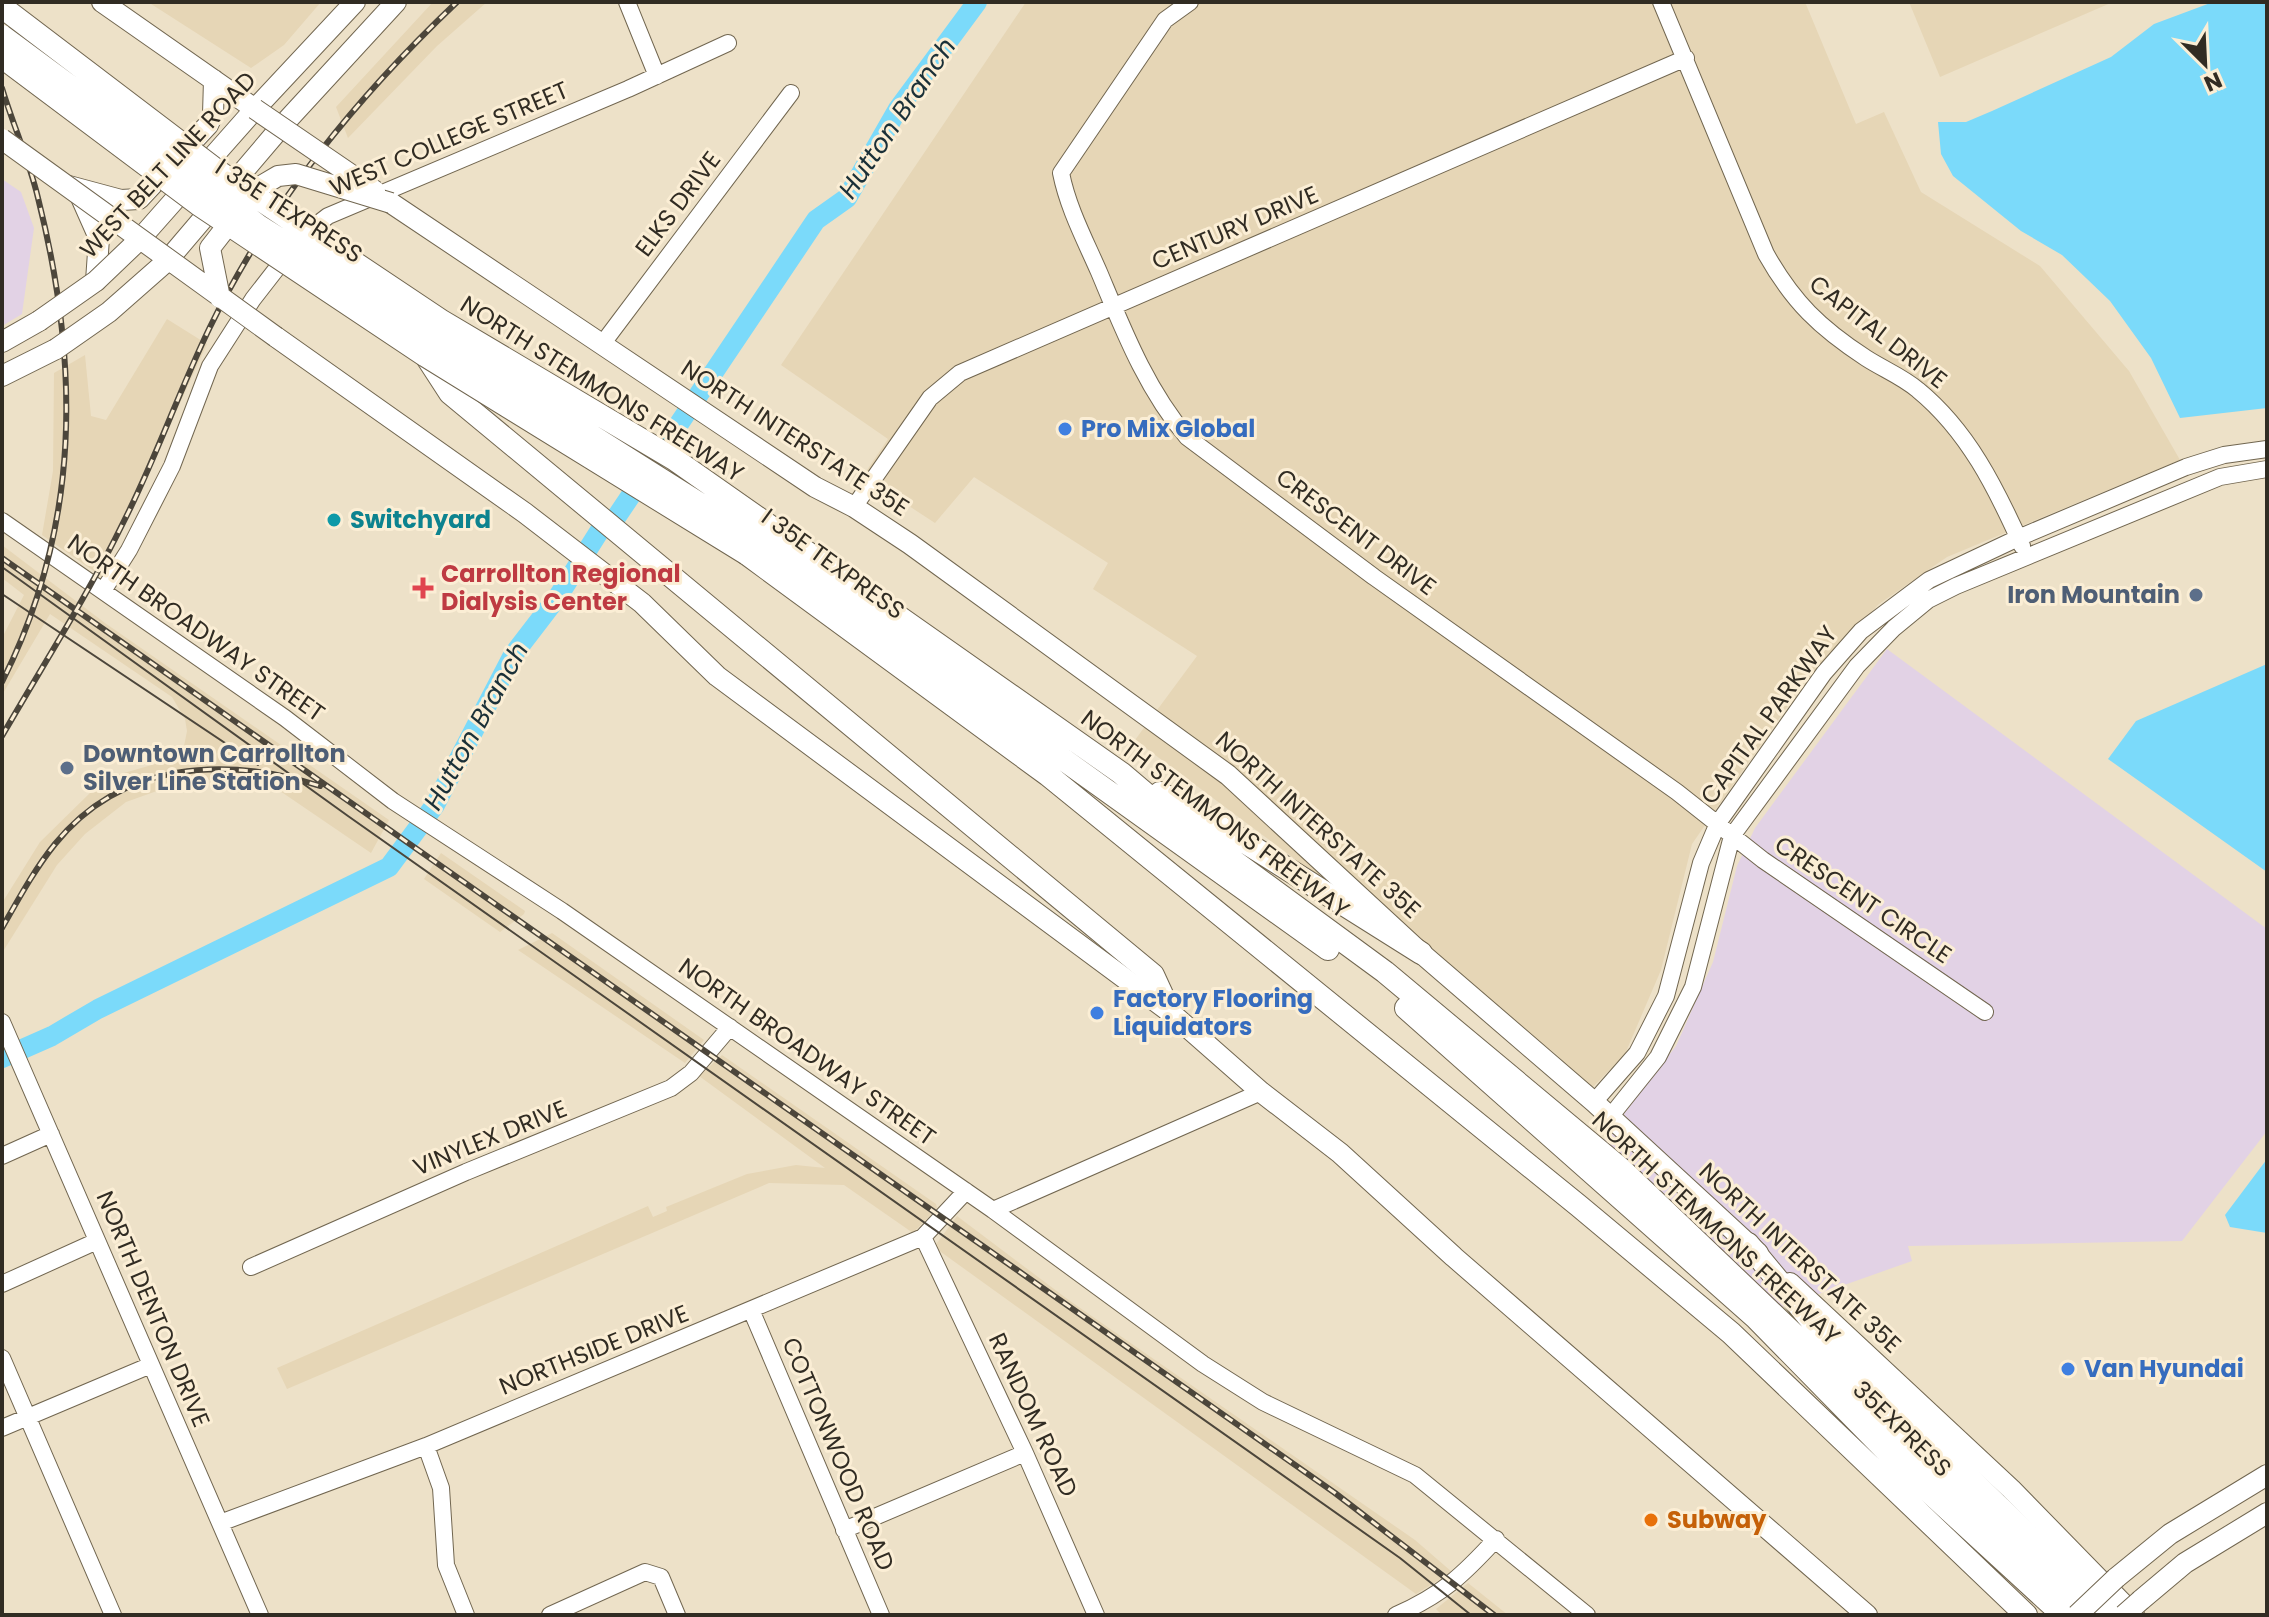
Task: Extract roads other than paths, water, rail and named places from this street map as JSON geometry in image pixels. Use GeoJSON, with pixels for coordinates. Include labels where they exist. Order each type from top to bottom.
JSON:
{"type":"FeatureCollection","features":[{"type":"Feature","properties":{"kind":"highway","name":"NORTH STEMMONS FREEWAY"},"geometry":{"type":"LineString","coordinates":[[2,7],[219,172],[440,320],[674,459],[758,540],[1579,1206],[1731,1333],[2026,1615]]}},
{"type":"Feature","properties":{"kind":"highway","name":"I 35E TEXPRESS"},"geometry":{"type":"LineString","coordinates":[[2,36],[259,226],[758,540],[1385,989],[1493,1085]]}},
{"type":"Feature","properties":{"kind":"highway","name":"NORTH STEMMONS FREEWAY"},"geometry":{"type":"LineString","coordinates":[[2,57],[198,204],[426,356],[758,540],[1121,773],[1167,812],[1385,972],[1621,1169],[2088,1615]]}},
{"type":"Feature","properties":{"kind":"highway"},"geometry":{"type":"LineString","coordinates":[[426,356],[450,393],[1153,975],[1170,1012]]}},
{"type":"Feature","properties":{"kind":"highway"},"geometry":{"type":"LineString","coordinates":[[1121,773],[1200,814],[1421,953]]}},
{"type":"Feature","properties":{"kind":"highway","name":"35EXPRESS"},"geometry":{"type":"LineString","coordinates":[[1493,1085],[1756,1318],[1903,1468],[2063,1615]]}},
{"type":"Feature","properties":{"kind":"highway"},"geometry":{"type":"LineString","coordinates":[[1748,1244],[1819,1330],[2109,1615]]}},
{"type":"Feature","properties":{"kind":"main road","name":"NORTH INTERSTATE 35E"},"geometry":{"type":"LineString","coordinates":[[102,2],[391,203],[647,371],[815,487],[854,507],[1057,648],[1228,775],[1421,953],[1594,1102],[2138,1608]]}},
{"type":"Feature","properties":{"kind":"main road","name":"WEST BELT LINE ROAD"},"geometry":{"type":"LineString","coordinates":[[2,342],[96,281],[140,239],[355,2]]}},
{"type":"Feature","properties":{"kind":"main road"},"geometry":{"type":"LineString","coordinates":[[4,375],[56,349],[94,323],[167,261],[281,127],[396,2]]}},
{"type":"Feature","properties":{"kind":"main road"},"geometry":{"type":"LineString","coordinates":[[74,189],[121,200],[145,195],[208,125],[213,114],[214,80]]}},
{"type":"Feature","properties":{"kind":"main road"},"geometry":{"type":"LineString","coordinates":[[2,139],[74,189],[167,261],[393,416],[551,532],[626,590],[717,676],[1170,1012],[1261,1092],[1340,1153],[1462,1264],[1867,1615]]}},
{"type":"Feature","properties":{"kind":"main road"},"geometry":{"type":"LineString","coordinates":[[220,298],[210,248],[264,182],[278,176],[296,174],[391,203]]}},
{"type":"Feature","properties":{"kind":"main road"},"geometry":{"type":"LineString","coordinates":[[74,189],[99,238],[96,281]]}},
{"type":"Feature","properties":{"kind":"main road"},"geometry":{"type":"LineString","coordinates":[[2077,1615],[2170,1534],[2267,1475]]}},
{"type":"Feature","properties":{"kind":"main road"},"geometry":{"type":"LineString","coordinates":[[2124,1615],[2138,1608],[2185,1563],[2267,1513]]}},
{"type":"Feature","properties":{"kind":"street"},"geometry":{"type":"LineString","coordinates":[[627,2],[657,76]]}},
{"type":"Feature","properties":{"kind":"street","name":"CRESCENT DRIVE"},"geometry":{"type":"LineString","coordinates":[[1190,2],[1165,20],[1061,173],[1066,197],[1113,307],[1158,400],[1187,437],[1374,577],[1718,823]]}},
{"type":"Feature","properties":{"kind":"street","name":"CAPITAL DRIVE"},"geometry":{"type":"LineString","coordinates":[[1661,2],[1766,254],[1787,292],[1811,316],[1864,357],[1917,389],[1954,424],[1974,449],[2026,556]]}},
{"type":"Feature","properties":{"kind":"street","name":"WEST COLLEGE STREET"},"geometry":{"type":"LineString","coordinates":[[103,591],[129,550],[172,466],[210,366],[253,299],[306,232],[328,216],[728,43]]}},
{"type":"Feature","properties":{"kind":"street","name":"CENTURY DRIVE"},"geometry":{"type":"LineString","coordinates":[[854,507],[930,398],[960,373],[1686,58]]}},
{"type":"Feature","properties":{"kind":"street","name":"ELKS DRIVE"},"geometry":{"type":"LineString","coordinates":[[603,343],[791,93]]}},
{"type":"Feature","properties":{"kind":"street","name":"CAPITAL PARKWAY"},"geometry":{"type":"LineString","coordinates":[[1594,1102],[1637,1053],[1666,996],[1701,863],[1718,823],[1824,673],[1861,631],[1929,580],[2018,538],[2186,467],[2224,455],[2267,449]]}},
{"type":"Feature","properties":{"kind":"street","name":"CAPITAL PARKWAY"},"geometry":{"type":"LineString","coordinates":[[1610,1117],[1658,1057],[1693,987],[1732,836],[1857,666],[1894,628],[1928,600],[2026,556],[2220,477],[2267,469]]}},
{"type":"Feature","properties":{"kind":"street","name":"NORTH BROADWAY STREET"},"geometry":{"type":"LineString","coordinates":[[2,521],[285,718],[393,801],[562,911],[966,1191],[1224,1378],[1263,1402],[1415,1475],[1587,1615]]}},
{"type":"Feature","properties":{"kind":"street","name":"CRESCENT CIRCLE"},"geometry":{"type":"LineString","coordinates":[[1718,823],[1732,836],[1985,1012]]}},
{"type":"Feature","properties":{"kind":"street","name":"NORTH DENTON DRIVE"},"geometry":{"type":"LineString","coordinates":[[2,1022],[260,1615]]}},
{"type":"Feature","properties":{"kind":"street","name":"VINYLEX DRIVE"},"geometry":{"type":"LineString","coordinates":[[251,1267],[466,1172],[671,1088],[691,1073],[730,1027]]}},
{"type":"Feature","properties":{"kind":"street"},"geometry":{"type":"LineString","coordinates":[[993,1210],[1261,1092]]}},
{"type":"Feature","properties":{"kind":"street"},"geometry":{"type":"LineString","coordinates":[[2,1156],[51,1134]]}},
{"type":"Feature","properties":{"kind":"street","name":"NORTHSIDE DRIVE"},"geometry":{"type":"LineString","coordinates":[[220,1523],[426,1446],[752,1312],[923,1237],[966,1191]]}},
{"type":"Feature","properties":{"kind":"street","name":"RANDOM ROAD"},"geometry":{"type":"LineString","coordinates":[[923,1237],[1025,1453],[1096,1615]]}},
{"type":"Feature","properties":{"kind":"street"},"geometry":{"type":"LineString","coordinates":[[2,1284],[97,1241]]}},
{"type":"Feature","properties":{"kind":"street","name":"COTTONWOOD ROAD"},"geometry":{"type":"LineString","coordinates":[[752,1312],[881,1615]]}},
{"type":"Feature","properties":{"kind":"street"},"geometry":{"type":"LineString","coordinates":[[2,1358],[113,1615]]}},
{"type":"Feature","properties":{"kind":"street"},"geometry":{"type":"LineString","coordinates":[[2,1428],[151,1365]]}},
{"type":"Feature","properties":{"kind":"street"},"geometry":{"type":"LineString","coordinates":[[426,1446],[441,1488],[446,1565],[466,1615]]}},
{"type":"Feature","properties":{"kind":"street"},"geometry":{"type":"LineString","coordinates":[[844,1530],[1025,1453]]}},
{"type":"Feature","properties":{"kind":"street"},"geometry":{"type":"LineString","coordinates":[[1396,1615],[1429,1601],[1455,1584],[1496,1539]]}},
{"type":"Feature","properties":{"kind":"street"},"geometry":{"type":"LineString","coordinates":[[550,1615],[645,1572],[661,1577],[677,1615]]}},
{"type":"Feature","properties":{"kind":"water"},"geometry":{"type":"Polygon","coordinates":[[[2213,2],[2267,2],[2267,408],[2180,418],[2151,358],[2110,301],[2062,255],[2021,231],[1953,176],[1941,154],[1938,122],[1966,122],[1992,111],[2111,57],[2154,24],[2213,2]]]}},
{"type":"Feature","properties":{"kind":"water"},"geometry":{"type":"Polygon","coordinates":[[[2267,664],[2267,872],[2108,759],[2136,721],[2267,664]]]}},
{"type":"Feature","properties":{"kind":"water"},"geometry":{"type":"Polygon","coordinates":[[[2267,1159],[2267,1233],[2230,1227],[2225,1215],[2267,1159]]]}},
{"type":"Feature","properties":{"kind":"waterway","name":"Hutton Branch"},"geometry":{"type":"LineString","coordinates":[[2,1058],[52,1036],[98,1009],[389,867],[435,805],[513,655],[559,595],[602,527],[615,519],[816,220],[847,198],[898,109],[977,2]]}},
{"type":"Feature","properties":{"kind":"tram line"},"geometry":{"type":"LineString","coordinates":[[2,567],[348,816],[1400,1558],[1471,1615]]}},
{"type":"Feature","properties":{"kind":"tram line"},"geometry":{"type":"LineString","coordinates":[[2,594],[258,765]]}},
{"type":"Feature","properties":{"kind":"railway"},"geometry":{"type":"LineString","coordinates":[[2,736],[110,549],[147,473],[210,327],[260,237],[319,153],[351,114],[457,2]]}},
{"type":"Feature","properties":{"kind":"railway"},"geometry":{"type":"LineString","coordinates":[[2,88],[34,184],[52,260],[66,383],[65,444],[59,504],[47,564],[28,623],[2,682]]}},
{"type":"Feature","properties":{"kind":"railway"},"geometry":{"type":"LineString","coordinates":[[2,558],[1335,1493],[1494,1615]]}},
{"type":"Feature","properties":{"kind":"railway"},"geometry":{"type":"LineString","coordinates":[[2,928],[55,844],[82,816],[111,796],[143,781],[212,769],[284,776],[320,786]]}},
{"type":"Feature","properties":{"kind":"place","name":"Pro Mix Global"},"geometry":{"type":"Point","coordinates":[1065,429]}},
{"type":"Feature","properties":{"kind":"place","name":"Switchyard"},"geometry":{"type":"Point","coordinates":[334,520]}},
{"type":"Feature","properties":{"kind":"place","name":"Carrollton Regional Dialysis Center"},"geometry":{"type":"Point","coordinates":[423,588]}},
{"type":"Feature","properties":{"kind":"place","name":"Iron Mountain"},"geometry":{"type":"Point","coordinates":[2196,595]}},
{"type":"Feature","properties":{"kind":"place","name":"Downtown Carrollton Silver Line Station"},"geometry":{"type":"Point","coordinates":[67,768]}},
{"type":"Feature","properties":{"kind":"place","name":"Factory Flooring Liquidators"},"geometry":{"type":"Point","coordinates":[1097,1013]}},
{"type":"Feature","properties":{"kind":"place","name":"Van Hyundai"},"geometry":{"type":"Point","coordinates":[2068,1369]}},
{"type":"Feature","properties":{"kind":"place","name":"Subway"},"geometry":{"type":"Point","coordinates":[1651,1520]}}]}
